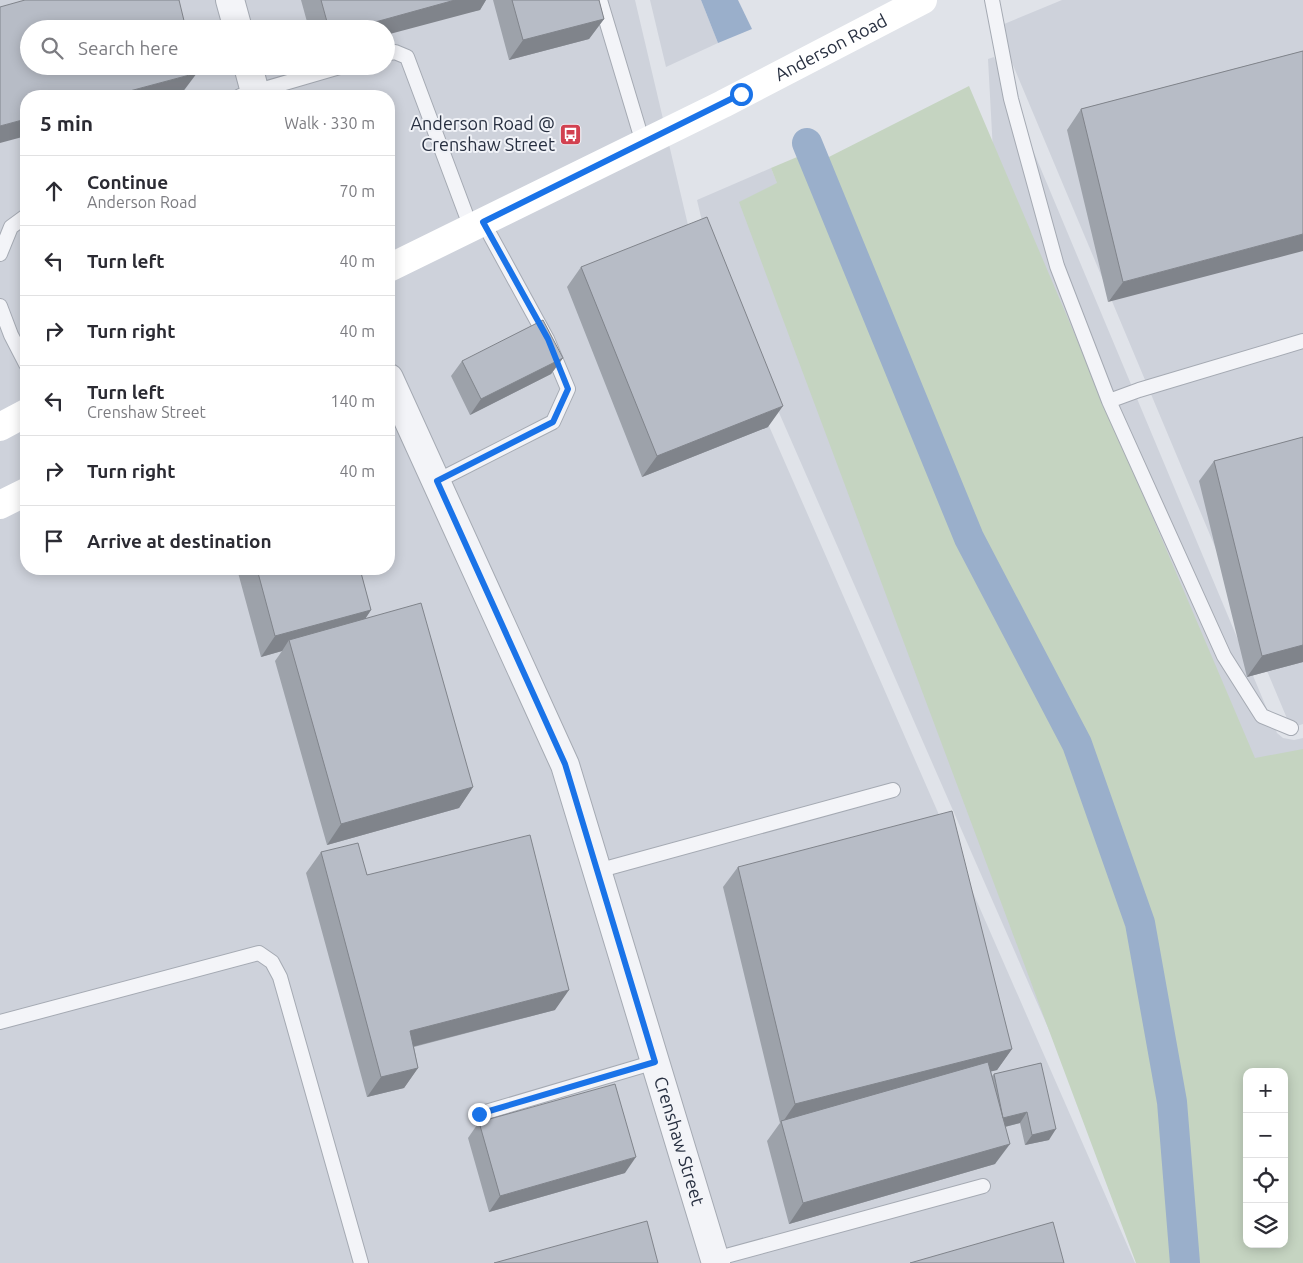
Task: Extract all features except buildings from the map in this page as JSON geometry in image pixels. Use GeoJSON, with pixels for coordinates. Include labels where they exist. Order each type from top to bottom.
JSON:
{"type":"FeatureCollection","features":[{"type":"Feature","properties":{"kind":"main road","name":"Anderson Road"},"geometry":{"type":"LineString","coordinates":[[395,265],[722,104],[923,0]]}},
{"type":"Feature","properties":{"kind":"main road"},"geometry":{"type":"LineString","coordinates":[[0,427],[20,416]]}},
{"type":"Feature","properties":{"kind":"main road"},"geometry":{"type":"LineString","coordinates":[[0,505],[20,495]]}},
{"type":"Feature","properties":{"kind":"street"},"geometry":{"type":"LineString","coordinates":[[230,0],[236,20]]}},
{"type":"Feature","properties":{"kind":"street","name":"Crenshaw Street"},"geometry":{"type":"LineString","coordinates":[[395,391],[565,764],[716,1261]]}},
{"type":"Feature","properties":{"kind":"lane"},"geometry":{"type":"LineString","coordinates":[[600,0],[643,143]]}},
{"type":"Feature","properties":{"kind":"lane"},"geometry":{"type":"LineString","coordinates":[[992,0],[1011,99],[1057,266],[1109,401],[1224,656],[1262,716],[1291,728]]}},
{"type":"Feature","properties":{"kind":"lane"},"geometry":{"type":"LineString","coordinates":[[395,52],[407,57],[477,225],[548,339],[568,389],[553,422],[437,481]]}},
{"type":"Feature","properties":{"kind":"lane"},"geometry":{"type":"LineString","coordinates":[[249,87],[303,75]]}},
{"type":"Feature","properties":{"kind":"lane"},"geometry":{"type":"LineString","coordinates":[[0,254],[11,227],[20,220]]}},
{"type":"Feature","properties":{"kind":"lane"},"geometry":{"type":"LineString","coordinates":[[0,306],[20,352]]}},
{"type":"Feature","properties":{"kind":"lane"},"geometry":{"type":"LineString","coordinates":[[1109,401],[1303,341]]}},
{"type":"Feature","properties":{"kind":"lane"},"geometry":{"type":"LineString","coordinates":[[597,871],[893,790]]}},
{"type":"Feature","properties":{"kind":"lane"},"geometry":{"type":"LineString","coordinates":[[0,1022],[259,953],[272,962],[280,977],[361,1263]]}},
{"type":"Feature","properties":{"kind":"lane"},"geometry":{"type":"LineString","coordinates":[[479,1114],[655,1062]]}},
{"type":"Feature","properties":{"kind":"lane"},"geometry":{"type":"LineString","coordinates":[[716,1261],[983,1186]]}},
{"type":"Feature","properties":{"kind":"shaded area"},"geometry":{"type":"Polygon","coordinates":[[[0,0],[635,0],[696,259],[1135,1263],[0,1263],[0,0]]]}},
{"type":"Feature","properties":{"kind":"shaded area"},"geometry":{"type":"Polygon","coordinates":[[[650,0],[701,0],[718,43],[666,67],[650,0]]]}},
{"type":"Feature","properties":{"kind":"shaded area"},"geometry":{"type":"Polygon","coordinates":[[[1062,0],[1303,0],[1303,724],[1291,728],[997,27],[1062,0]]]}},
{"type":"Feature","properties":{"kind":"shaded area"},"geometry":{"type":"Polygon","coordinates":[[[994,57],[1277,733],[1283,738],[1294,740],[1303,738],[1303,846],[1211,805],[998,244],[988,59],[994,57]]]}},
{"type":"Feature","properties":{"kind":"shaded area"},"geometry":{"type":"Polygon","coordinates":[[[771,168],[953,593],[1130,1215],[710,255],[697,200],[771,168]]]}},
{"type":"Feature","properties":{"kind":"green space"},"geometry":{"type":"Polygon","coordinates":[[[969,86],[1255,758],[1303,749],[1303,1263],[1136,1263],[739,202],[777,183],[771,168],[809,152],[815,164],[969,86]]]}},
{"type":"Feature","properties":{"kind":"water"},"geometry":{"type":"Polygon","coordinates":[[[701,0],[738,0],[752,29],[718,43],[701,0]]]}},
{"type":"Feature","properties":{"kind":"waterway"},"geometry":{"type":"LineString","coordinates":[[807,143],[969,538],[1077,744],[1140,923],[1172,1102],[1185,1263]]}},
{"type":"Feature","properties":{"kind":"place","name":"Anderson Road @ Crenshaw Street"},"geometry":{"type":"Point","coordinates":[571,134]}},
{"type":"Feature","properties":{"kind":"route"},"geometry":{"type":"LineString","coordinates":[[479,1114],[655,1062],[565,764],[437,481],[553,422],[568,389],[548,339],[483,222],[741,94]]}}]}
